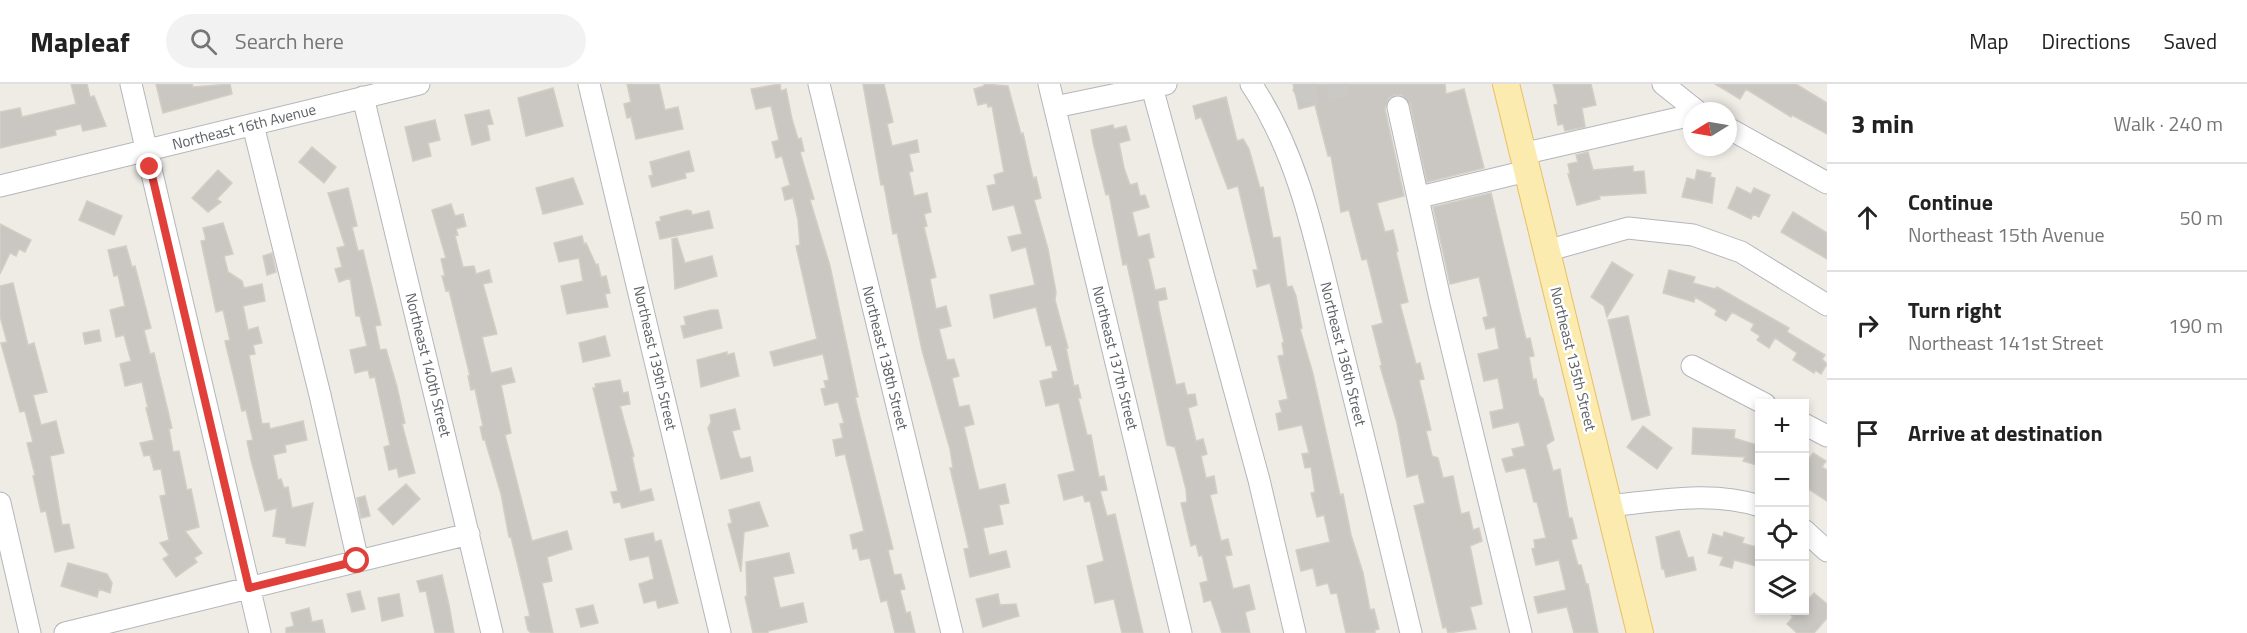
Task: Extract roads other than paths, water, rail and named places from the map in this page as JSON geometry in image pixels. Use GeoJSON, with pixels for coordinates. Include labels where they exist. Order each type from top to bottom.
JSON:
{"type":"FeatureCollection","features":[{"type":"Feature","properties":{"kind":"main road","name":"Northeast 135th Street"},"geometry":{"type":"LineString","coordinates":[[1506,84],[1640,633]]}},
{"type":"Feature","properties":{"kind":"street"},"geometry":{"type":"LineString","coordinates":[[130,84],[260,633]]}},
{"type":"Feature","properties":{"kind":"street","name":"Northeast 16th Avenue"},"geometry":{"type":"LineString","coordinates":[[0,186],[419,84]]}},
{"type":"Feature","properties":{"kind":"street","name":"Northeast 139th Street"},"geometry":{"type":"LineString","coordinates":[[590,84],[720,633]]}},
{"type":"Feature","properties":{"kind":"street","name":"Northeast 138th Street"},"geometry":{"type":"LineString","coordinates":[[819,84],[952,633]]}},
{"type":"Feature","properties":{"kind":"street","name":"Northeast 137th Street"},"geometry":{"type":"LineString","coordinates":[[1049,84],[1181,633]]}},
{"type":"Feature","properties":{"kind":"street","name":"Northeast 136th Street"},"geometry":{"type":"LineString","coordinates":[[1251,84],[1267,107],[1291,161],[1315,241],[1412,633]]}},
{"type":"Feature","properties":{"kind":"street"},"geometry":{"type":"LineString","coordinates":[[1663,84],[1686,102]]}},
{"type":"Feature","properties":{"kind":"street"},"geometry":{"type":"LineString","coordinates":[[1055,107],[1159,86],[1295,633]]}},
{"type":"Feature","properties":{"kind":"street","name":"Northeast 140th Street"},"geometry":{"type":"LineString","coordinates":[[363,98],[492,633]]}},
{"type":"Feature","properties":{"kind":"street"},"geometry":{"type":"LineString","coordinates":[[1398,106],[1420,198],[1421,218],[1437,288],[1521,633]]}},
{"type":"Feature","properties":{"kind":"street"},"geometry":{"type":"LineString","coordinates":[[1420,198],[1524,162],[1683,118]]}},
{"type":"Feature","properties":{"kind":"street"},"geometry":{"type":"LineString","coordinates":[[253,125],[320,395],[357,561]]}},
{"type":"Feature","properties":{"kind":"street"},"geometry":{"type":"LineString","coordinates":[[1737,133],[1827,183]]}},
{"type":"Feature","properties":{"kind":"street"},"geometry":{"type":"LineString","coordinates":[[1546,251],[1628,228],[1693,234],[1741,252],[1827,305]]}},
{"type":"Feature","properties":{"kind":"street"},"geometry":{"type":"LineString","coordinates":[[1692,366],[1755,399]]}},
{"type":"Feature","properties":{"kind":"street"},"geometry":{"type":"LineString","coordinates":[[1809,427],[1827,436]]}},
{"type":"Feature","properties":{"kind":"street"},"geometry":{"type":"LineString","coordinates":[[1608,506],[1704,497],[1744,501],[1755,504]]}},
{"type":"Feature","properties":{"kind":"street"},"geometry":{"type":"LineString","coordinates":[[0,503],[30,633]]}},
{"type":"Feature","properties":{"kind":"street"},"geometry":{"type":"LineString","coordinates":[[64,633],[469,534]]}},
{"type":"Feature","properties":{"kind":"street"},"geometry":{"type":"LineString","coordinates":[[1809,535],[1827,551]]}},
{"type":"Feature","properties":{"kind":"tunnel"},"geometry":{"type":"LineString","coordinates":[[1301,84],[1306,92],[1314,93],[1351,84]]}}]}
